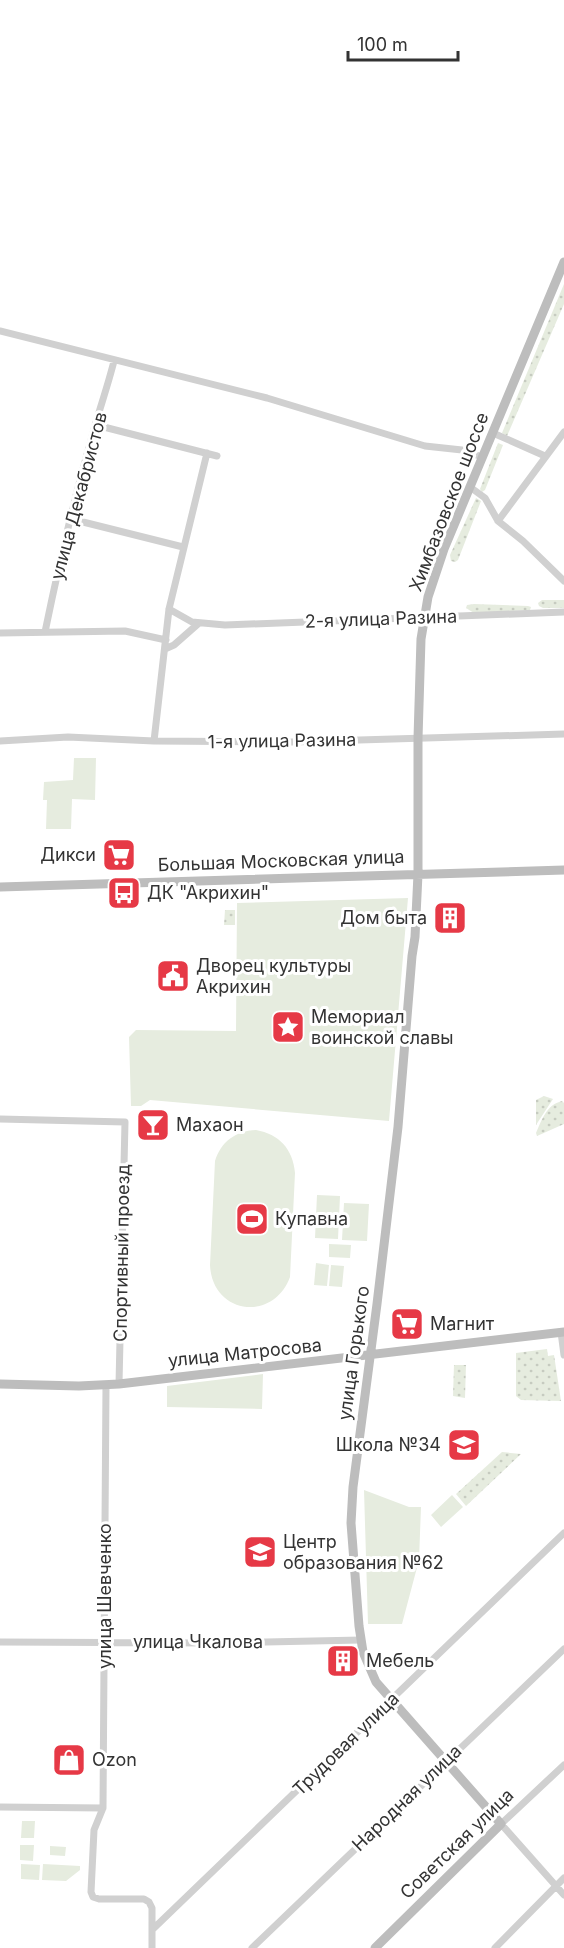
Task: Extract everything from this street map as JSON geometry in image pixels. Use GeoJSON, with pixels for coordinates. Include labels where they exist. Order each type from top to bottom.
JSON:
{"type":"FeatureCollection","features":[{"type":"Feature","properties":{"kind":"street","name":"Химбазовское шоссе"},"geometry":{"type":"LineString","coordinates":[[418,874],[418,738],[420,656],[424,617],[436,569],[564,262]]}},
{"type":"Feature","properties":{"kind":"street"},"geometry":{"type":"LineString","coordinates":[[1,334],[267,398],[424,446],[462,450],[482,457]]}},
{"type":"Feature","properties":{"kind":"street","name":"улица Декабристов"},"geometry":{"type":"LineString","coordinates":[[45,632],[71,519],[114,361]]}},
{"type":"Feature","properties":{"kind":"street"},"geometry":{"type":"LineString","coordinates":[[96,425],[217,456]]}},
{"type":"Feature","properties":{"kind":"street"},"geometry":{"type":"LineString","coordinates":[[498,521],[564,432]]}},
{"type":"Feature","properties":{"kind":"street"},"geometry":{"type":"LineString","coordinates":[[493,433],[545,456]]}},
{"type":"Feature","properties":{"kind":"street"},"geometry":{"type":"LineString","coordinates":[[154,741],[169,609],[207,453]]}},
{"type":"Feature","properties":{"kind":"street"},"geometry":{"type":"LineString","coordinates":[[470,487],[485,498],[498,521],[523,541],[564,581]]}},
{"type":"Feature","properties":{"kind":"street"},"geometry":{"type":"LineString","coordinates":[[71,519],[183,547]]}},
{"type":"Feature","properties":{"kind":"street","name":"2-я улица Разина"},"geometry":{"type":"LineString","coordinates":[[169,609],[192,622],[218,625],[564,612]]}},
{"type":"Feature","properties":{"kind":"street"},"geometry":{"type":"LineString","coordinates":[[165,650],[199,623]]}},
{"type":"Feature","properties":{"kind":"street"},"geometry":{"type":"LineString","coordinates":[[0,633],[125,631],[166,640]]}},
{"type":"Feature","properties":{"kind":"street","name":"1-я улица Разина"},"geometry":{"type":"LineString","coordinates":[[0,741],[68,737],[154,741],[292,742],[564,734]]}},
{"type":"Feature","properties":{"kind":"street","name":"Большая Московская улица"},"geometry":{"type":"LineString","coordinates":[[0,887],[564,870]]}},
{"type":"Feature","properties":{"kind":"street","name":"улица Горького"},"geometry":{"type":"LineString","coordinates":[[418,874],[404,1070],[352,1503],[354,1569],[361,1640],[371,1673],[390,1701],[501,1824]]}},
{"type":"Feature","properties":{"kind":"street","name":"Спортивный проезд"},"geometry":{"type":"LineString","coordinates":[[0,1119],[125,1122],[119,1384]]}},
{"type":"Feature","properties":{"kind":"street"},"geometry":{"type":"LineString","coordinates":[[563,1332],[564,1355]]}},
{"type":"Feature","properties":{"kind":"street","name":"улица Матросова"},"geometry":{"type":"LineString","coordinates":[[0,1384],[60,1386],[119,1384],[563,1332]]}},
{"type":"Feature","properties":{"kind":"street","name":"улица Шевченко"},"geometry":{"type":"LineString","coordinates":[[106,1385],[103,1808],[94,1830],[91,1892],[93,1897],[99,1899],[144,1899],[150,1902],[153,1908],[153,1929]]}},
{"type":"Feature","properties":{"kind":"street","name":"Трудовая улица"},"geometry":{"type":"LineString","coordinates":[[153,1929],[564,1533]]}},
{"type":"Feature","properties":{"kind":"street","name":"улица Чкалова"},"geometry":{"type":"LineString","coordinates":[[0,1642],[361,1640]]}},
{"type":"Feature","properties":{"kind":"street","name":"Народная улица"},"geometry":{"type":"LineString","coordinates":[[252,1948],[564,1649]]}},
{"type":"Feature","properties":{"kind":"street","name":"Советская улица"},"geometry":{"type":"LineString","coordinates":[[375,1948],[564,1765]]}},
{"type":"Feature","properties":{"kind":"street"},"geometry":{"type":"LineString","coordinates":[[0,1807],[103,1808]]}},
{"type":"Feature","properties":{"kind":"street"},"geometry":{"type":"LineString","coordinates":[[501,1824],[564,1895]]}},
{"type":"Feature","properties":{"kind":"street"},"geometry":{"type":"LineString","coordinates":[[495,1948],[564,1878]]}},
{"type":"Feature","properties":{"kind":"street"},"geometry":{"type":"LineString","coordinates":[[152,1948],[153,1929]]}},
{"type":"Feature","properties":{"kind":"shaded area"},"geometry":{"type":"Polygon","coordinates":[[[564,284],[564,304],[507,436],[502,433],[564,284]]]}},
{"type":"Feature","properties":{"kind":"shaded area"},"geometry":{"type":"Polygon","coordinates":[[[498,443],[503,445],[485,490],[482,492],[480,489],[498,443]]]}},
{"type":"Feature","properties":{"kind":"shaded area"},"geometry":{"type":"Polygon","coordinates":[[[476,498],[481,501],[458,560],[451,561],[450,555],[476,498]]]}},
{"type":"Feature","properties":{"kind":"shaded area"},"geometry":{"type":"Polygon","coordinates":[[[542,600],[564,600],[564,608],[543,608],[538,603],[542,600]]]}},
{"type":"Feature","properties":{"kind":"shaded area"},"geometry":{"type":"Polygon","coordinates":[[[467,605],[531,607],[530,610],[474,613],[466,608],[467,605]]]}},
{"type":"Feature","properties":{"kind":"shaded area"},"geometry":{"type":"Polygon","coordinates":[[[74,758],[96,758],[95,800],[72,799],[71,829],[46,829],[47,800],[43,800],[44,782],[73,780],[74,758]]]}},
{"type":"Feature","properties":{"kind":"shaded area"},"geometry":{"type":"Polygon","coordinates":[[[408,898],[389,1121],[150,1100],[141,1106],[131,1106],[129,1037],[136,1030],[236,1031],[237,903],[408,898]]]}},
{"type":"Feature","properties":{"kind":"shaded area"},"geometry":{"type":"Polygon","coordinates":[[[225,910],[235,910],[235,925],[224,925],[225,910]]]}},
{"type":"Feature","properties":{"kind":"shaded area"},"geometry":{"type":"Polygon","coordinates":[[[544,1096],[553,1099],[536,1125],[536,1100],[544,1096]]]}},
{"type":"Feature","properties":{"kind":"shaded area"},"geometry":{"type":"Polygon","coordinates":[[[562,1101],[564,1103],[564,1124],[537,1136],[536,1133],[545,1114],[552,1106],[562,1101]]]}},
{"type":"Feature","properties":{"kind":"shaded area","name":"Купавна"},"geometry":{"type":"Polygon","coordinates":[[[256,1130],[278,1139],[288,1150],[294,1164],[290,1277],[282,1292],[271,1301],[258,1306],[244,1307],[221,1294],[213,1281],[210,1265],[215,1161],[221,1148],[235,1135],[256,1130]]]}},
{"type":"Feature","properties":{"kind":"shaded area"},"geometry":{"type":"Polygon","coordinates":[[[317,1195],[340,1196],[338,1239],[315,1238],[317,1195]]]}},
{"type":"Feature","properties":{"kind":"shaded area"},"geometry":{"type":"Polygon","coordinates":[[[344,1203],[369,1204],[367,1241],[342,1240],[344,1203]]]}},
{"type":"Feature","properties":{"kind":"shaded area"},"geometry":{"type":"Polygon","coordinates":[[[329,1244],[351,1245],[350,1258],[329,1257],[329,1244]]]}},
{"type":"Feature","properties":{"kind":"shaded area"},"geometry":{"type":"Polygon","coordinates":[[[316,1263],[329,1265],[327,1286],[314,1285],[316,1263]]]}},
{"type":"Feature","properties":{"kind":"shaded area"},"geometry":{"type":"Polygon","coordinates":[[[331,1265],[344,1266],[342,1287],[329,1286],[331,1265]]]}},
{"type":"Feature","properties":{"kind":"shaded area"},"geometry":{"type":"Polygon","coordinates":[[[547,1349],[548,1356],[554,1355],[561,1401],[521,1400],[516,1396],[516,1353],[547,1349]]]}},
{"type":"Feature","properties":{"kind":"shaded area"},"geometry":{"type":"Polygon","coordinates":[[[454,1365],[466,1365],[465,1398],[453,1396],[454,1365]]]}},
{"type":"Feature","properties":{"kind":"shaded area"},"geometry":{"type":"Polygon","coordinates":[[[263,1374],[262,1409],[167,1407],[167,1386],[263,1374]]]}},
{"type":"Feature","properties":{"kind":"shaded area"},"geometry":{"type":"Polygon","coordinates":[[[502,1452],[521,1454],[466,1506],[456,1494],[502,1452]]]}},
{"type":"Feature","properties":{"kind":"shaded area"},"geometry":{"type":"Polygon","coordinates":[[[364,1490],[409,1507],[421,1507],[419,1560],[402,1624],[368,1624],[364,1490]]]}},
{"type":"Feature","properties":{"kind":"shaded area"},"geometry":{"type":"Polygon","coordinates":[[[452,1495],[463,1507],[441,1527],[431,1515],[452,1495]]]}},
{"type":"Feature","properties":{"kind":"shaded area"},"geometry":{"type":"Polygon","coordinates":[[[22,1821],[35,1821],[34,1838],[21,1838],[22,1821]]]}},
{"type":"Feature","properties":{"kind":"shaded area"},"geometry":{"type":"Polygon","coordinates":[[[20,1845],[34,1845],[33,1861],[20,1860],[20,1845]]]}},
{"type":"Feature","properties":{"kind":"shaded area"},"geometry":{"type":"Polygon","coordinates":[[[50,1846],[66,1847],[65,1856],[50,1855],[50,1846]]]}},
{"type":"Feature","properties":{"kind":"shaded area"},"geometry":{"type":"Polygon","coordinates":[[[21,1864],[40,1865],[39,1880],[21,1879],[21,1864]]]}},
{"type":"Feature","properties":{"kind":"shaded area"},"geometry":{"type":"Polygon","coordinates":[[[43,1864],[80,1866],[80,1870],[66,1881],[42,1880],[43,1864]]]}},
{"type":"Feature","properties":{"kind":"place","name":"Дикси"},"geometry":{"type":"Point","coordinates":[119,855]}},
{"type":"Feature","properties":{"kind":"place","name":"ДК \"Акрихин\""},"geometry":{"type":"Point","coordinates":[124,893]}},
{"type":"Feature","properties":{"kind":"place","name":"Дом быта"},"geometry":{"type":"Point","coordinates":[450,918]}},
{"type":"Feature","properties":{"kind":"place","name":"Дворец культуры Акрихин"},"geometry":{"type":"Point","coordinates":[173,976]}},
{"type":"Feature","properties":{"kind":"place","name":"Мемориал воинской славы"},"geometry":{"type":"Point","coordinates":[288,1027]}},
{"type":"Feature","properties":{"kind":"place","name":"Махаон"},"geometry":{"type":"Point","coordinates":[153,1125]}},
{"type":"Feature","properties":{"kind":"place","name":"Купавна"},"geometry":{"type":"Point","coordinates":[252,1219]}},
{"type":"Feature","properties":{"kind":"place","name":"Магнит"},"geometry":{"type":"Point","coordinates":[407,1324]}},
{"type":"Feature","properties":{"kind":"place","name":"Школа №34"},"geometry":{"type":"Point","coordinates":[464,1445]}},
{"type":"Feature","properties":{"kind":"place","name":"Центр образования №62"},"geometry":{"type":"Point","coordinates":[260,1552]}},
{"type":"Feature","properties":{"kind":"place","name":"Мебель"},"geometry":{"type":"Point","coordinates":[343,1661]}},
{"type":"Feature","properties":{"kind":"place","name":"Ozon"},"geometry":{"type":"Point","coordinates":[69,1760]}}]}
